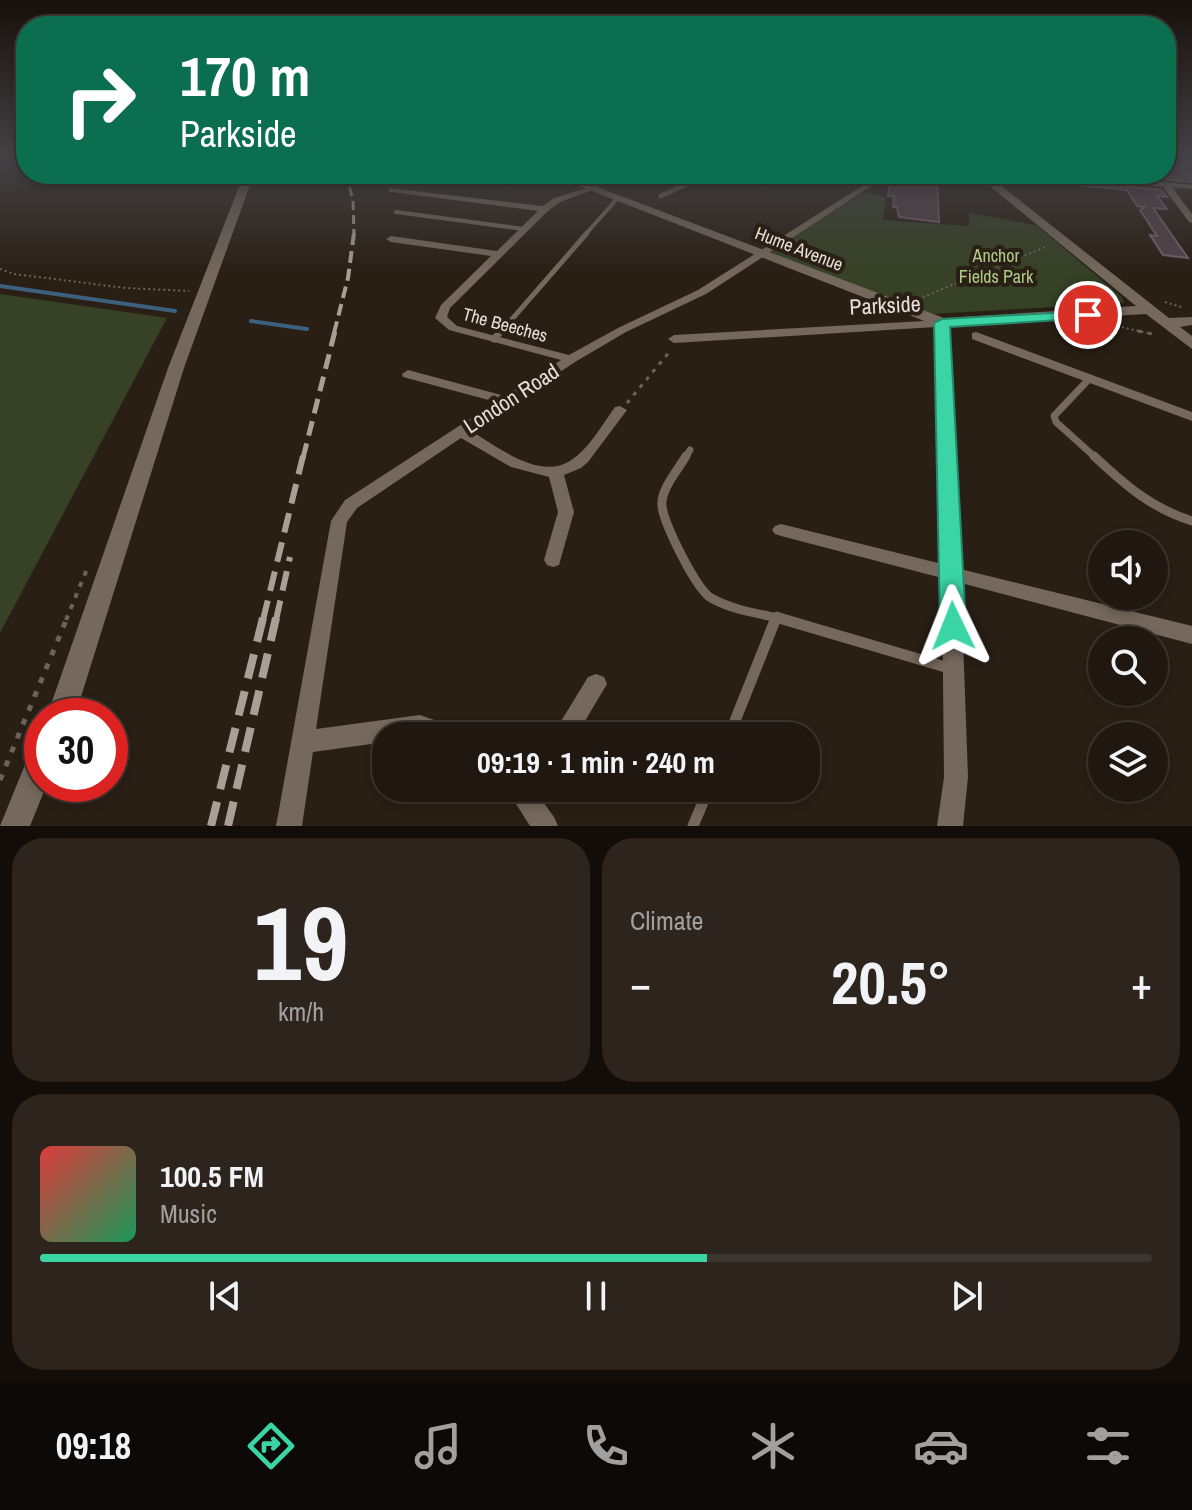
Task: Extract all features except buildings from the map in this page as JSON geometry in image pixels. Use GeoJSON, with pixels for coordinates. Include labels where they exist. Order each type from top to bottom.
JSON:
{"type":"FeatureCollection","features":[{"type":"Feature","properties":{"kind":"street"},"geometry":{"type":"LineString","coordinates":[[67,698],[176,368],[241,197]]}},
{"type":"Feature","properties":{"kind":"street"},"geometry":{"type":"LineString","coordinates":[[445,197],[545,209]]}},
{"type":"Feature","properties":{"kind":"street","name":"The Beeches"},"geometry":{"type":"LineString","coordinates":[[566,197],[545,209],[498,254],[445,307],[441,318],[453,328],[571,359]]}},
{"type":"Feature","properties":{"kind":"street","name":"Hume Avenue"},"geometry":{"type":"LineString","coordinates":[[607,197],[942,323]]}},
{"type":"Feature","properties":{"kind":"street","name":"London Road"},"geometry":{"type":"LineString","coordinates":[[289,826],[339,521],[351,504],[571,359],[622,330],[678,306],[850,197]]}},
{"type":"Feature","properties":{"kind":"street"},"geometry":{"type":"LineString","coordinates":[[1010,197],[1147,310],[1166,330],[1192,344]]}},
{"type":"Feature","properties":{"kind":"street"},"geometry":{"type":"LineString","coordinates":[[1175,197],[1192,220]]}},
{"type":"Feature","properties":{"kind":"street"},"geometry":{"type":"LineString","coordinates":[[391,239],[498,254]]}},
{"type":"Feature","properties":{"kind":"street","name":"Parkside"},"geometry":{"type":"LineString","coordinates":[[674,339],[1147,310]]}},
{"type":"Feature","properties":{"kind":"street"},"geometry":{"type":"LineString","coordinates":[[1166,330],[1192,321]]}},
{"type":"Feature","properties":{"kind":"street"},"geometry":{"type":"LineString","coordinates":[[942,323],[955,670],[956,777],[950,826]]}},
{"type":"Feature","properties":{"kind":"street"},"geometry":{"type":"LineString","coordinates":[[976,336],[1192,417]]}},
{"type":"Feature","properties":{"kind":"street"},"geometry":{"type":"LineString","coordinates":[[408,374],[507,401]]}},
{"type":"Feature","properties":{"kind":"street"},"geometry":{"type":"LineString","coordinates":[[460,431],[522,465],[555,471],[577,463],[620,410]]}},
{"type":"Feature","properties":{"kind":"street"},"geometry":{"type":"LineString","coordinates":[[553,560],[566,512],[555,471]]}},
{"type":"Feature","properties":{"kind":"street"},"geometry":{"type":"LineString","coordinates":[[781,530],[1192,635]]}},
{"type":"Feature","properties":{"kind":"street"},"geometry":{"type":"LineString","coordinates":[[572,722],[596,684]]}},
{"type":"Feature","properties":{"kind":"street"},"geometry":{"type":"LineString","coordinates":[[304,742],[372,733]]}},
{"type":"Feature","properties":{"kind":"street"},"geometry":{"type":"LineString","coordinates":[[14,826],[24,802]]}},
{"type":"Feature","properties":{"kind":"street"},"geometry":{"type":"LineString","coordinates":[[529,802],[539,822],[545,826]]}},
{"type":"Feature","properties":{"kind":"lane"},"geometry":{"type":"LineString","coordinates":[[494,339],[616,200]]}},
{"type":"Feature","properties":{"kind":"lane"},"geometry":{"type":"LineString","coordinates":[[396,212],[524,229]]}},
{"type":"Feature","properties":{"kind":"lane"},"geometry":{"type":"LineString","coordinates":[[1090,378],[1058,409],[1054,416],[1056,422],[1137,496],[1166,513],[1192,521]]}},
{"type":"Feature","properties":{"kind":"lane"},"geometry":{"type":"LineString","coordinates":[[690,450],[664,493],[662,506],[692,578],[707,596],[729,607],[777,616],[955,670]]}},
{"type":"Feature","properties":{"kind":"lane"},"geometry":{"type":"LineString","coordinates":[[735,722],[777,616]]}},
{"type":"Feature","properties":{"kind":"lane"},"geometry":{"type":"LineString","coordinates":[[693,826],[703,802]]}},
{"type":"Feature","properties":{"kind":"path"},"geometry":{"type":"LineString","coordinates":[[900,307],[1036,249]]}},
{"type":"Feature","properties":{"kind":"path"},"geometry":{"type":"LineString","coordinates":[[0,269],[14,274],[126,288],[197,290]]}},
{"type":"Feature","properties":{"kind":"path"},"geometry":{"type":"LineString","coordinates":[[1110,324],[1166,330]]}},
{"type":"Feature","properties":{"kind":"path"},"geometry":{"type":"LineString","coordinates":[[620,410],[670,353],[674,339]]}},
{"type":"Feature","properties":{"kind":"green space","name":"Anchor Fields Park"},"geometry":{"type":"Polygon","coordinates":[[[857,197],[884,197],[883,220],[969,226],[969,213],[1036,225],[1122,297],[1124,303],[932,314],[771,254],[775,248],[857,197]]]}},
{"type":"Feature","properties":{"kind":"green space"},"geometry":{"type":"Polygon","coordinates":[[[0,294],[167,318],[0,633],[0,294]]]}},
{"type":"Feature","properties":{"kind":"waterway"},"geometry":{"type":"LineString","coordinates":[[0,286],[175,311]]}},
{"type":"Feature","properties":{"kind":"waterway"},"geometry":{"type":"LineString","coordinates":[[251,321],[307,329]]}},
{"type":"Feature","properties":{"kind":"railway"},"geometry":{"type":"LineString","coordinates":[[352,197],[354,233]]}},
{"type":"Feature","properties":{"kind":"railway"},"geometry":{"type":"LineString","coordinates":[[334,333],[348,278],[354,233]]}},
{"type":"Feature","properties":{"kind":"railway"},"geometry":{"type":"LineString","coordinates":[[303,458],[335,331]]}},
{"type":"Feature","properties":{"kind":"railway"},"geometry":{"type":"LineString","coordinates":[[263,620],[303,456]]}},
{"type":"Feature","properties":{"kind":"railway"},"geometry":{"type":"LineString","coordinates":[[276,620],[290,557]]}},
{"type":"Feature","properties":{"kind":"railway"},"geometry":{"type":"LineString","coordinates":[[211,826],[263,618]]}},
{"type":"Feature","properties":{"kind":"railway"},"geometry":{"type":"LineString","coordinates":[[228,826],[276,618]]}},
{"type":"Feature","properties":{"kind":"route"},"geometry":{"type":"LineString","coordinates":[[953,626],[942,323],[1088,315]]}}]}
